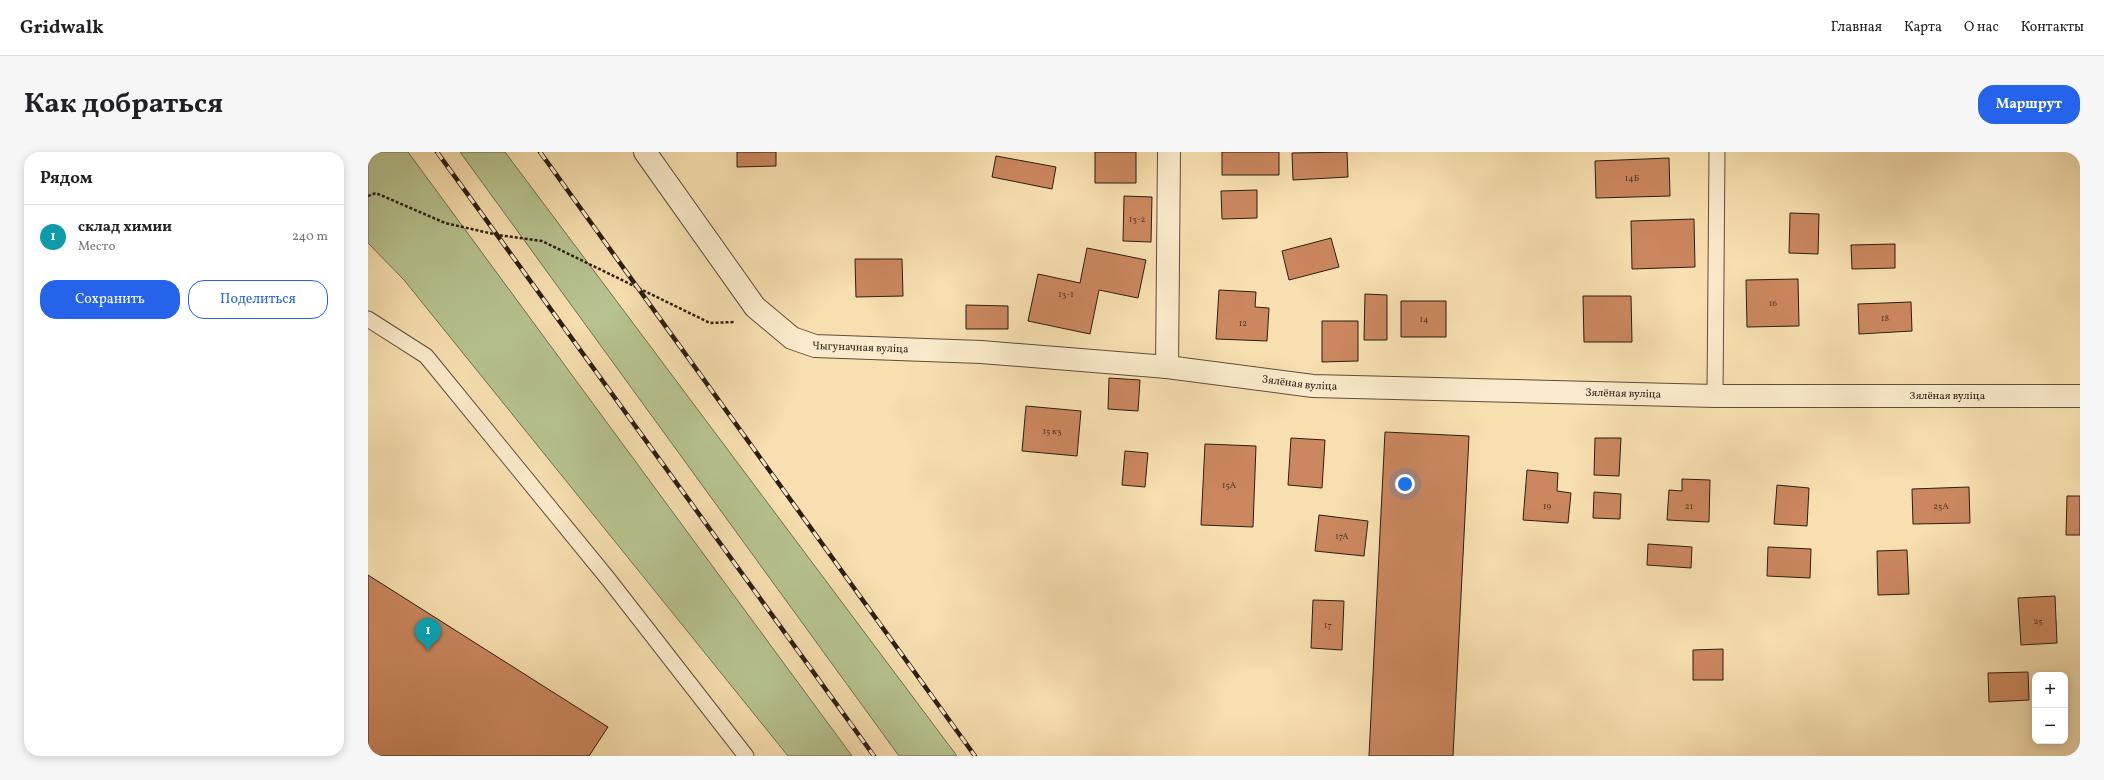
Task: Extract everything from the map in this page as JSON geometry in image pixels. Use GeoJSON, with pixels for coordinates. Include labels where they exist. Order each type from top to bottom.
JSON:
{"type":"FeatureCollection","features":[{"type":"Feature","properties":{"kind":"street","name":"Чыгуначная вуліца"},"geometry":{"type":"LineString","coordinates":[[645,152],[755,307],[768,320],[792,338],[815,346],[981,352],[1167,368]]}},
{"type":"Feature","properties":{"kind":"street"},"geometry":{"type":"LineString","coordinates":[[1167,368],[1169,152]]}},
{"type":"Feature","properties":{"kind":"street","name":"Зялёная вуліца"},"geometry":{"type":"LineString","coordinates":[[1167,368],[1313,386],[1714,396],[2080,396]]}},
{"type":"Feature","properties":{"kind":"lane"},"geometry":{"type":"LineString","coordinates":[[1714,396],[1717,152]]}},
{"type":"Feature","properties":{"kind":"lane"},"geometry":{"type":"LineString","coordinates":[[368,319],[426,356],[609,580],[746,756]]}},
{"type":"Feature","properties":{"kind":"path"},"geometry":{"type":"LineString","coordinates":[[368,196],[376,192],[445,223],[498,235],[542,241],[710,323],[768,320]]}},
{"type":"Feature","properties":{"kind":"green space"},"geometry":{"type":"Polygon","coordinates":[[[368,152],[408,152],[852,756],[788,756],[404,280],[368,243],[368,152]]]}},
{"type":"Feature","properties":{"kind":"green space"},"geometry":{"type":"Polygon","coordinates":[[[460,152],[505,152],[957,756],[899,756],[460,152]]]}},
{"type":"Feature","properties":{"kind":"building"},"geometry":{"type":"Polygon","coordinates":[[[737,152],[776,152],[776,166],[737,167],[737,152]]]}},
{"type":"Feature","properties":{"kind":"building"},"geometry":{"type":"Polygon","coordinates":[[[1095,152],[1136,152],[1136,183],[1095,183],[1095,152]]]}},
{"type":"Feature","properties":{"kind":"building"},"geometry":{"type":"Polygon","coordinates":[[[1222,152],[1279,152],[1279,175],[1222,175],[1222,152]]]}},
{"type":"Feature","properties":{"kind":"building"},"geometry":{"type":"Polygon","coordinates":[[[1347,152],[1348,177],[1293,180],[1292,153],[1347,152]]]}},
{"type":"Feature","properties":{"kind":"building"},"geometry":{"type":"Polygon","coordinates":[[[996,156],[1056,167],[1052,189],[992,177],[996,156]]]}},
{"type":"Feature","properties":{"kind":"building"},"geometry":{"type":"Polygon","coordinates":[[[1669,158],[1670,196],[1596,198],[1595,161],[1669,158]]]}},
{"type":"Feature","properties":{"kind":"building"},"geometry":{"type":"Polygon","coordinates":[[[1257,190],[1257,218],[1222,219],[1221,191],[1257,190]]]}},
{"type":"Feature","properties":{"kind":"building"},"geometry":{"type":"Polygon","coordinates":[[[1124,196],[1152,197],[1151,242],[1123,241],[1124,196]]]}},
{"type":"Feature","properties":{"kind":"building"},"geometry":{"type":"Polygon","coordinates":[[[1790,213],[1819,214],[1818,254],[1789,253],[1790,213]]]}},
{"type":"Feature","properties":{"kind":"building"},"geometry":{"type":"Polygon","coordinates":[[[1694,219],[1695,267],[1632,269],[1631,221],[1694,219]]]}},
{"type":"Feature","properties":{"kind":"building"},"geometry":{"type":"Polygon","coordinates":[[[1331,238],[1339,267],[1289,280],[1282,251],[1331,238]]]}},
{"type":"Feature","properties":{"kind":"building"},"geometry":{"type":"Polygon","coordinates":[[[1895,244],[1895,268],[1852,269],[1851,245],[1895,244]]]}},
{"type":"Feature","properties":{"kind":"building"},"geometry":{"type":"Polygon","coordinates":[[[1087,248],[1146,260],[1138,298],[1099,290],[1090,334],[1028,321],[1038,274],[1080,283],[1087,248]]]}},
{"type":"Feature","properties":{"kind":"building"},"geometry":{"type":"Polygon","coordinates":[[[855,259],[902,259],[903,296],[856,297],[855,259]]]}},
{"type":"Feature","properties":{"kind":"building"},"geometry":{"type":"Polygon","coordinates":[[[1798,279],[1799,326],[1747,327],[1746,280],[1798,279]]]}},
{"type":"Feature","properties":{"kind":"building"},"geometry":{"type":"Polygon","coordinates":[[[1219,290],[1256,292],[1255,307],[1269,308],[1267,341],[1216,339],[1219,290]]]}},
{"type":"Feature","properties":{"kind":"building"},"geometry":{"type":"Polygon","coordinates":[[[1365,294],[1387,295],[1387,340],[1364,340],[1365,294]]]}},
{"type":"Feature","properties":{"kind":"building"},"geometry":{"type":"Polygon","coordinates":[[[1583,296],[1631,296],[1632,342],[1584,342],[1583,296]]]}},
{"type":"Feature","properties":{"kind":"building"},"geometry":{"type":"Polygon","coordinates":[[[1401,301],[1446,301],[1446,337],[1401,337],[1401,301]]]}},
{"type":"Feature","properties":{"kind":"building"},"geometry":{"type":"Polygon","coordinates":[[[1911,302],[1912,331],[1859,334],[1858,304],[1911,302]]]}},
{"type":"Feature","properties":{"kind":"building"},"geometry":{"type":"Polygon","coordinates":[[[966,305],[1008,306],[1008,329],[966,329],[966,305]]]}},
{"type":"Feature","properties":{"kind":"building"},"geometry":{"type":"Polygon","coordinates":[[[1322,321],[1358,321],[1358,361],[1322,362],[1322,321]]]}},
{"type":"Feature","properties":{"kind":"building"},"geometry":{"type":"Polygon","coordinates":[[[1109,378],[1140,380],[1138,411],[1108,409],[1109,378]]]}},
{"type":"Feature","properties":{"kind":"building"},"geometry":{"type":"Polygon","coordinates":[[[1026,406],[1081,411],[1077,456],[1022,451],[1026,406]]]}},
{"type":"Feature","properties":{"kind":"building"},"geometry":{"type":"Polygon","coordinates":[[[1385,432],[1469,436],[1453,756],[1369,756],[1385,432]]]}},
{"type":"Feature","properties":{"kind":"building"},"geometry":{"type":"Polygon","coordinates":[[[1291,438],[1325,440],[1322,488],[1288,485],[1291,438]]]}},
{"type":"Feature","properties":{"kind":"building"},"geometry":{"type":"Polygon","coordinates":[[[1595,438],[1621,438],[1619,476],[1594,475],[1595,438]]]}},
{"type":"Feature","properties":{"kind":"building"},"geometry":{"type":"Polygon","coordinates":[[[1205,444],[1256,446],[1253,527],[1201,525],[1205,444]]]}},
{"type":"Feature","properties":{"kind":"building"},"geometry":{"type":"Polygon","coordinates":[[[1125,451],[1148,453],[1145,487],[1122,485],[1125,451]]]}},
{"type":"Feature","properties":{"kind":"building"},"geometry":{"type":"Polygon","coordinates":[[[1527,470],[1558,473],[1557,491],[1571,493],[1568,523],[1523,520],[1527,470]]]}},
{"type":"Feature","properties":{"kind":"building"},"geometry":{"type":"Polygon","coordinates":[[[1682,479],[1710,480],[1709,522],[1667,520],[1669,490],[1682,491],[1682,479]]]}},
{"type":"Feature","properties":{"kind":"building"},"geometry":{"type":"Polygon","coordinates":[[[1777,485],[1809,488],[1807,526],[1774,524],[1777,485]]]}},
{"type":"Feature","properties":{"kind":"building"},"geometry":{"type":"Polygon","coordinates":[[[1969,487],[1970,523],[1913,524],[1912,489],[1969,487]]]}},
{"type":"Feature","properties":{"kind":"building"},"geometry":{"type":"Polygon","coordinates":[[[1594,492],[1621,494],[1620,519],[1593,518],[1594,492]]]}},
{"type":"Feature","properties":{"kind":"building"},"geometry":{"type":"Polygon","coordinates":[[[2067,496],[2080,496],[2080,535],[2066,535],[2067,496]]]}},
{"type":"Feature","properties":{"kind":"building"},"geometry":{"type":"Polygon","coordinates":[[[1319,515],[1368,521],[1364,556],[1315,551],[1319,515]]]}},
{"type":"Feature","properties":{"kind":"building"},"geometry":{"type":"Polygon","coordinates":[[[1648,544],[1692,547],[1691,568],[1647,565],[1648,544]]]}},
{"type":"Feature","properties":{"kind":"building"},"geometry":{"type":"Polygon","coordinates":[[[1768,547],[1811,549],[1810,578],[1767,576],[1768,547]]]}},
{"type":"Feature","properties":{"kind":"building"},"geometry":{"type":"Polygon","coordinates":[[[1907,550],[1909,594],[1878,595],[1877,551],[1907,550]]]}},
{"type":"Feature","properties":{"kind":"building"},"geometry":{"type":"Polygon","coordinates":[[[368,575],[608,727],[589,756],[368,756],[368,575]]]}},
{"type":"Feature","properties":{"kind":"building"},"geometry":{"type":"Polygon","coordinates":[[[2055,596],[2057,643],[2021,645],[2018,598],[2055,596]]]}},
{"type":"Feature","properties":{"kind":"building"},"geometry":{"type":"Polygon","coordinates":[[[1313,600],[1344,601],[1342,650],[1311,648],[1313,600]]]}},
{"type":"Feature","properties":{"kind":"building"},"geometry":{"type":"Polygon","coordinates":[[[1723,649],[1723,680],[1693,680],[1693,650],[1723,649]]]}},
{"type":"Feature","properties":{"kind":"building"},"geometry":{"type":"Polygon","coordinates":[[[2028,672],[2029,700],[1989,702],[1988,673],[2028,672]]]}},
{"type":"Feature","properties":{"kind":"railway"},"geometry":{"type":"LineString","coordinates":[[437,152],[874,756]]}},
{"type":"Feature","properties":{"kind":"railway"},"geometry":{"type":"LineString","coordinates":[[540,152],[975,756]]}},
{"type":"Feature","properties":{"kind":"place","name":"склад химии"},"geometry":{"type":"Point","coordinates":[428,651]}}]}
